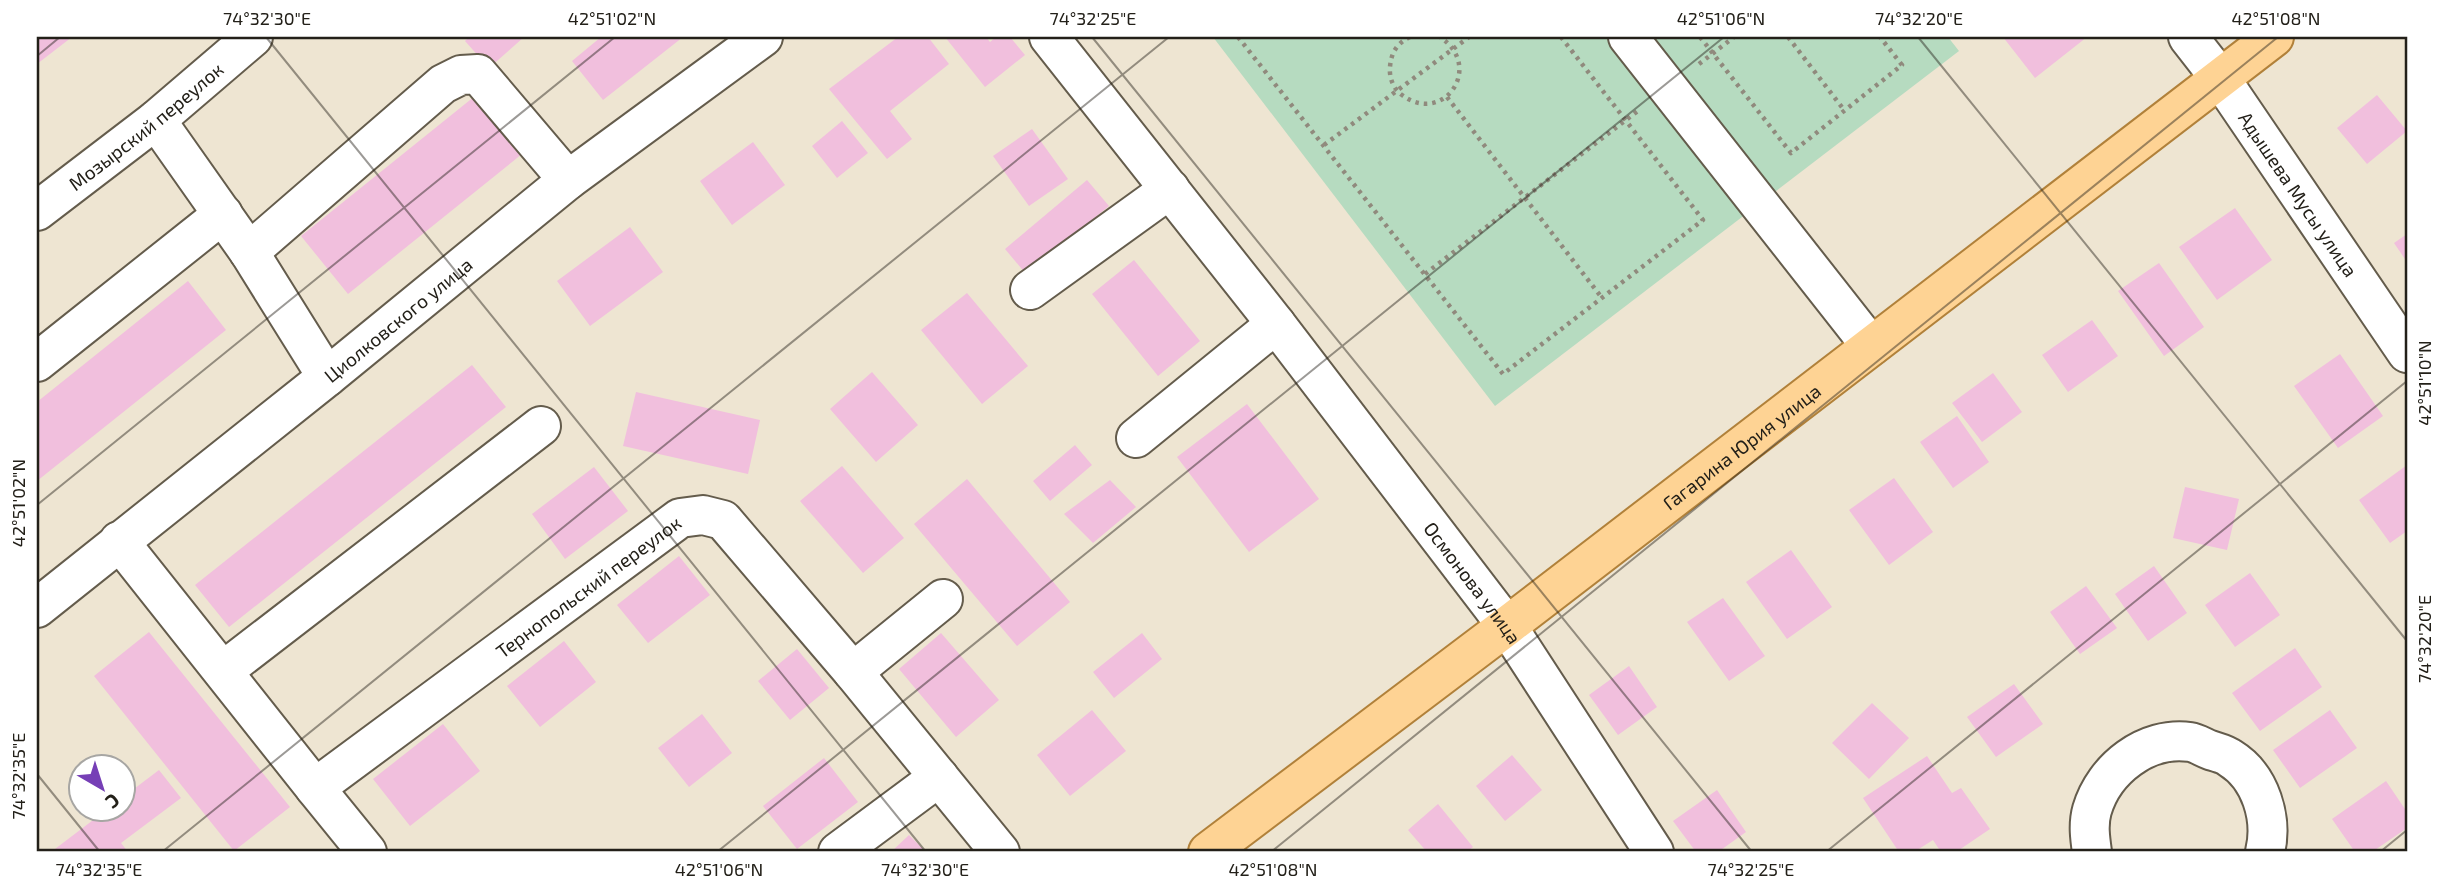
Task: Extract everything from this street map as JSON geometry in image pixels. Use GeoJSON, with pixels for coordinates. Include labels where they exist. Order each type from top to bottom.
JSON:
{"type":"FeatureCollection","features":[{"type":"Feature","properties":{"kind":"main road","name":"Гагарина Юрия улица"},"geometry":{"type":"LineString","coordinates":[[1226,847],[1507,626],[2274,37]]}},
{"type":"Feature","properties":{"kind":"street","name":"Мозырский переулок"},"geometry":{"type":"LineString","coordinates":[[37,211],[156,120],[253,37]]}},
{"type":"Feature","properties":{"kind":"street","name":"Циолковского улица"},"geometry":{"type":"LineString","coordinates":[[37,608],[327,377],[568,180],[763,37]]}},
{"type":"Feature","properties":{"kind":"street","name":"Осмонова улица"},"geometry":{"type":"LineString","coordinates":[[1049,37],[1276,324],[1507,626],[1654,852]]}},
{"type":"Feature","properties":{"kind":"street"},"geometry":{"type":"LineString","coordinates":[[1628,37],[1871,346]]}},
{"type":"Feature","properties":{"kind":"street","name":"Адышева Мусы улица"},"geometry":{"type":"LineString","coordinates":[[2188,37],[2220,78],[2407,353]]}},
{"type":"Feature","properties":{"kind":"street"},"geometry":{"type":"LineString","coordinates":[[249,252],[443,84],[461,75],[478,74],[568,180]]}},
{"type":"Feature","properties":{"kind":"street"},"geometry":{"type":"LineString","coordinates":[[156,120],[249,252],[327,377]]}},
{"type":"Feature","properties":{"kind":"street"},"geometry":{"type":"LineString","coordinates":[[1030,290],[1170,189]]}},
{"type":"Feature","properties":{"kind":"street"},"geometry":{"type":"LineString","coordinates":[[37,362],[223,214]]}},
{"type":"Feature","properties":{"kind":"street"},"geometry":{"type":"LineString","coordinates":[[1136,438],[1276,324]]}},
{"type":"Feature","properties":{"kind":"street"},"geometry":{"type":"LineString","coordinates":[[223,671],[541,426]]}},
{"type":"Feature","properties":{"kind":"street","name":"Тернопольский переулок"},"geometry":{"type":"LineString","coordinates":[[316,788],[680,518],[703,515],[723,520],[853,672],[1000,852]]}},
{"type":"Feature","properties":{"kind":"street"},"geometry":{"type":"LineString","coordinates":[[119,541],[367,852]]}},
{"type":"Feature","properties":{"kind":"street"},"geometry":{"type":"LineString","coordinates":[[853,672],[943,599]]}},
{"type":"Feature","properties":{"kind":"street"},"geometry":{"type":"LineString","coordinates":[[2092,852],[2089,831],[2091,810],[2104,782],[2126,759],[2159,744],[2190,742],[2230,757],[2252,778],[2266,807],[2269,838],[2265,852]]}},
{"type":"Feature","properties":{"kind":"street"},"geometry":{"type":"LineString","coordinates":[[838,852],[939,777]]}},
{"type":"Feature","properties":{"kind":"path"},"geometry":{"type":"LineString","coordinates":[[1238,37],[1503,374],[1703,220],[1561,37]]}},
{"type":"Feature","properties":{"kind":"path"},"geometry":{"type":"LineString","coordinates":[[1410,37],[1400,39],[1391,56],[1389,74],[1396,91],[1411,102],[1430,104],[1447,97],[1458,82],[1460,63],[1454,48],[1440,37]]}},
{"type":"Feature","properties":{"kind":"path"},"geometry":{"type":"LineString","coordinates":[[1324,145],[1469,37]]}},
{"type":"Feature","properties":{"kind":"path"},"geometry":{"type":"LineString","coordinates":[[1700,37],[1791,153],[1902,65],[1880,37]]}},
{"type":"Feature","properties":{"kind":"path"},"geometry":{"type":"LineString","coordinates":[[1424,274],[1734,37]]}},
{"type":"Feature","properties":{"kind":"path"},"geometry":{"type":"LineString","coordinates":[[1788,37],[1844,110]]}},
{"type":"Feature","properties":{"kind":"path"},"geometry":{"type":"LineString","coordinates":[[1447,97],[1602,298]]}},
{"type":"Feature","properties":{"kind":"green space"},"geometry":{"type":"Polygon","coordinates":[[[1213,37],[1948,37],[1959,51],[1495,406],[1213,37]]]}},
{"type":"Feature","properties":{"kind":"building"},"geometry":{"type":"Polygon","coordinates":[[[37,37],[72,37],[37,64],[37,37]]]}},
{"type":"Feature","properties":{"kind":"building"},"geometry":{"type":"Polygon","coordinates":[[[469,37],[524,37],[489,68],[465,41],[469,37]]]}},
{"type":"Feature","properties":{"kind":"building"},"geometry":{"type":"Polygon","coordinates":[[[601,37],[683,37],[603,100],[572,61],[601,37]]]}},
{"type":"Feature","properties":{"kind":"building"},"geometry":{"type":"Polygon","coordinates":[[[898,37],[928,37],[949,64],[890,111],[912,139],[887,159],[829,89],[898,37]]]}},
{"type":"Feature","properties":{"kind":"building"},"geometry":{"type":"Polygon","coordinates":[[[945,37],[986,37],[990,42],[996,37],[1010,37],[1025,55],[985,87],[945,37]]]}},
{"type":"Feature","properties":{"kind":"building"},"geometry":{"type":"Polygon","coordinates":[[[2003,37],[2087,37],[2035,78],[2003,37]]]}},
{"type":"Feature","properties":{"kind":"building"},"geometry":{"type":"Polygon","coordinates":[[[2377,95],[2407,131],[2367,164],[2337,128],[2377,95]]]}},
{"type":"Feature","properties":{"kind":"building"},"geometry":{"type":"Polygon","coordinates":[[[475,96],[522,154],[348,294],[301,236],[475,96]]]}},
{"type":"Feature","properties":{"kind":"building"},"geometry":{"type":"Polygon","coordinates":[[[842,121],[868,153],[837,178],[812,146],[842,121]]]}},
{"type":"Feature","properties":{"kind":"building"},"geometry":{"type":"Polygon","coordinates":[[[1032,129],[1068,179],[1029,206],[993,156],[1032,129]]]}},
{"type":"Feature","properties":{"kind":"building"},"geometry":{"type":"Polygon","coordinates":[[[753,142],[785,185],[732,225],[700,181],[753,142]]]}},
{"type":"Feature","properties":{"kind":"building"},"geometry":{"type":"Polygon","coordinates":[[[1087,180],[1109,206],[1026,274],[1005,249],[1087,180]]]}},
{"type":"Feature","properties":{"kind":"building"},"geometry":{"type":"Polygon","coordinates":[[[2235,208],[2272,260],[2217,300],[2179,247],[2235,208]]]}},
{"type":"Feature","properties":{"kind":"building"},"geometry":{"type":"Polygon","coordinates":[[[630,227],[663,272],[590,326],[557,281],[630,227]]]}},
{"type":"Feature","properties":{"kind":"building"},"geometry":{"type":"Polygon","coordinates":[[[2407,234],[2407,262],[2394,243],[2407,234]]]}},
{"type":"Feature","properties":{"kind":"building"},"geometry":{"type":"Polygon","coordinates":[[[1134,260],[1200,341],[1158,376],[1092,294],[1134,260]]]}},
{"type":"Feature","properties":{"kind":"building"},"geometry":{"type":"Polygon","coordinates":[[[2159,263],[2204,327],[2164,356],[2118,291],[2159,263]]]}},
{"type":"Feature","properties":{"kind":"building"},"geometry":{"type":"Polygon","coordinates":[[[188,281],[226,330],[37,481],[37,402],[188,281]]]}},
{"type":"Feature","properties":{"kind":"building"},"geometry":{"type":"Polygon","coordinates":[[[967,293],[1028,366],[982,404],[921,330],[967,293]]]}},
{"type":"Feature","properties":{"kind":"building"},"geometry":{"type":"Polygon","coordinates":[[[2092,320],[2118,356],[2068,392],[2042,355],[2092,320]]]}},
{"type":"Feature","properties":{"kind":"building"},"geometry":{"type":"Polygon","coordinates":[[[2340,354],[2383,416],[2338,448],[2294,386],[2340,354]]]}},
{"type":"Feature","properties":{"kind":"building"},"geometry":{"type":"Polygon","coordinates":[[[472,365],[506,407],[229,627],[195,585],[472,365]]]}},
{"type":"Feature","properties":{"kind":"building"},"geometry":{"type":"Polygon","coordinates":[[[872,372],[918,425],[876,462],[830,409],[872,372]]]}},
{"type":"Feature","properties":{"kind":"building"},"geometry":{"type":"Polygon","coordinates":[[[1993,373],[2022,412],[1982,442],[1952,403],[1993,373]]]}},
{"type":"Feature","properties":{"kind":"building"},"geometry":{"type":"Polygon","coordinates":[[[636,392],[760,420],[748,474],[623,446],[636,392]]]}},
{"type":"Feature","properties":{"kind":"building"},"geometry":{"type":"Polygon","coordinates":[[[1247,404],[1319,499],[1249,552],[1177,457],[1247,404]]]}},
{"type":"Feature","properties":{"kind":"building"},"geometry":{"type":"Polygon","coordinates":[[[1957,416],[1989,462],[1953,488],[1920,442],[1957,416]]]}},
{"type":"Feature","properties":{"kind":"building"},"geometry":{"type":"Polygon","coordinates":[[[1075,445],[1092,465],[1050,501],[1033,481],[1075,445]]]}},
{"type":"Feature","properties":{"kind":"building"},"geometry":{"type":"Polygon","coordinates":[[[2407,465],[2407,531],[2390,543],[2359,500],[2407,465]]]}},
{"type":"Feature","properties":{"kind":"building"},"geometry":{"type":"Polygon","coordinates":[[[842,466],[904,538],[863,573],[800,501],[842,466]]]}},
{"type":"Feature","properties":{"kind":"building"},"geometry":{"type":"Polygon","coordinates":[[[594,467],[628,511],[565,559],[532,514],[594,467]]]}},
{"type":"Feature","properties":{"kind":"building"},"geometry":{"type":"Polygon","coordinates":[[[1894,478],[1933,532],[1889,565],[1849,510],[1894,478]]]}},
{"type":"Feature","properties":{"kind":"building"},"geometry":{"type":"Polygon","coordinates":[[[967,479],[1070,602],[1017,646],[914,524],[967,479]]]}},
{"type":"Feature","properties":{"kind":"building"},"geometry":{"type":"Polygon","coordinates":[[[1110,480],[1136,507],[1093,543],[1064,514],[1110,480]]]}},
{"type":"Feature","properties":{"kind":"building"},"geometry":{"type":"Polygon","coordinates":[[[2185,487],[2239,499],[2227,550],[2173,538],[2185,487]]]}},
{"type":"Feature","properties":{"kind":"building"},"geometry":{"type":"Polygon","coordinates":[[[1791,550],[1832,607],[1787,639],[1746,582],[1791,550]]]}},
{"type":"Feature","properties":{"kind":"building"},"geometry":{"type":"Polygon","coordinates":[[[679,556],[710,595],[648,643],[617,605],[679,556]]]}},
{"type":"Feature","properties":{"kind":"building"},"geometry":{"type":"Polygon","coordinates":[[[2154,566],[2187,613],[2148,641],[2115,594],[2154,566]]]}},
{"type":"Feature","properties":{"kind":"building"},"geometry":{"type":"Polygon","coordinates":[[[2250,573],[2280,615],[2235,647],[2205,605],[2250,573]]]}},
{"type":"Feature","properties":{"kind":"building"},"geometry":{"type":"Polygon","coordinates":[[[2086,586],[2117,628],[2080,654],[2050,612],[2086,586]]]}},
{"type":"Feature","properties":{"kind":"building"},"geometry":{"type":"Polygon","coordinates":[[[1723,598],[1765,656],[1729,681],[1687,622],[1723,598]]]}},
{"type":"Feature","properties":{"kind":"building"},"geometry":{"type":"Polygon","coordinates":[[[149,632],[290,807],[234,851],[94,676],[149,632]]]}},
{"type":"Feature","properties":{"kind":"building"},"geometry":{"type":"Polygon","coordinates":[[[941,633],[999,700],[956,737],[899,669],[941,633]]]}},
{"type":"Feature","properties":{"kind":"building"},"geometry":{"type":"Polygon","coordinates":[[[1142,633],[1162,659],[1114,698],[1093,672],[1142,633]]]}},
{"type":"Feature","properties":{"kind":"building"},"geometry":{"type":"Polygon","coordinates":[[[564,641],[596,682],[540,727],[507,686],[564,641]]]}},
{"type":"Feature","properties":{"kind":"building"},"geometry":{"type":"Polygon","coordinates":[[[2295,648],[2322,687],[2260,731],[2232,693],[2295,648]]]}},
{"type":"Feature","properties":{"kind":"building"},"geometry":{"type":"Polygon","coordinates":[[[797,649],[829,688],[790,720],[758,681],[797,649]]]}},
{"type":"Feature","properties":{"kind":"building"},"geometry":{"type":"Polygon","coordinates":[[[1629,666],[1657,707],[1618,735],[1589,695],[1629,666]]]}},
{"type":"Feature","properties":{"kind":"building"},"geometry":{"type":"Polygon","coordinates":[[[2014,684],[2043,724],[1996,757],[1967,717],[2014,684]]]}},
{"type":"Feature","properties":{"kind":"building"},"geometry":{"type":"Polygon","coordinates":[[[1872,703],[1909,738],[1869,779],[1832,743],[1872,703]]]}},
{"type":"Feature","properties":{"kind":"building"},"geometry":{"type":"Polygon","coordinates":[[[1092,710],[1126,751],[1070,796],[1037,755],[1092,710]]]}},
{"type":"Feature","properties":{"kind":"building"},"geometry":{"type":"Polygon","coordinates":[[[2330,710],[2357,748],[2300,788],[2273,750],[2330,710]]]}},
{"type":"Feature","properties":{"kind":"building"},"geometry":{"type":"Polygon","coordinates":[[[702,714],[732,753],[689,787],[658,748],[702,714]]]}},
{"type":"Feature","properties":{"kind":"building"},"geometry":{"type":"Polygon","coordinates":[[[443,724],[480,771],[410,826],[373,779],[443,724]]]}},
{"type":"Feature","properties":{"kind":"building"},"geometry":{"type":"Polygon","coordinates":[[[1512,755],[1542,790],[1505,821],[1476,786],[1512,755]]]}},
{"type":"Feature","properties":{"kind":"building"},"geometry":{"type":"Polygon","coordinates":[[[1927,756],[1952,793],[1961,788],[1990,829],[1956,852],[1941,852],[1933,840],[1914,852],[1899,852],[1863,798],[1927,756]]]}},
{"type":"Feature","properties":{"kind":"building"},"geometry":{"type":"Polygon","coordinates":[[[824,758],[858,802],[797,849],[763,806],[824,758]]]}},
{"type":"Feature","properties":{"kind":"building"},"geometry":{"type":"Polygon","coordinates":[[[159,770],[181,798],[121,843],[128,852],[51,852],[91,822],[136,822],[136,787],[159,770]]]}},
{"type":"Feature","properties":{"kind":"building"},"geometry":{"type":"Polygon","coordinates":[[[2386,781],[2407,812],[2407,828],[2372,852],[2355,852],[2332,819],[2386,781]]]}},
{"type":"Feature","properties":{"kind":"building"},"geometry":{"type":"Polygon","coordinates":[[[1717,790],[1746,832],[1718,852],[1696,852],[1673,821],[1717,790]]]}},
{"type":"Feature","properties":{"kind":"building"},"geometry":{"type":"Polygon","coordinates":[[[1438,804],[1473,847],[1467,852],[1427,852],[1408,830],[1438,804]]]}},
{"type":"Feature","properties":{"kind":"building"},"geometry":{"type":"Polygon","coordinates":[[[909,835],[926,852],[891,852],[909,835]]]}}]}
